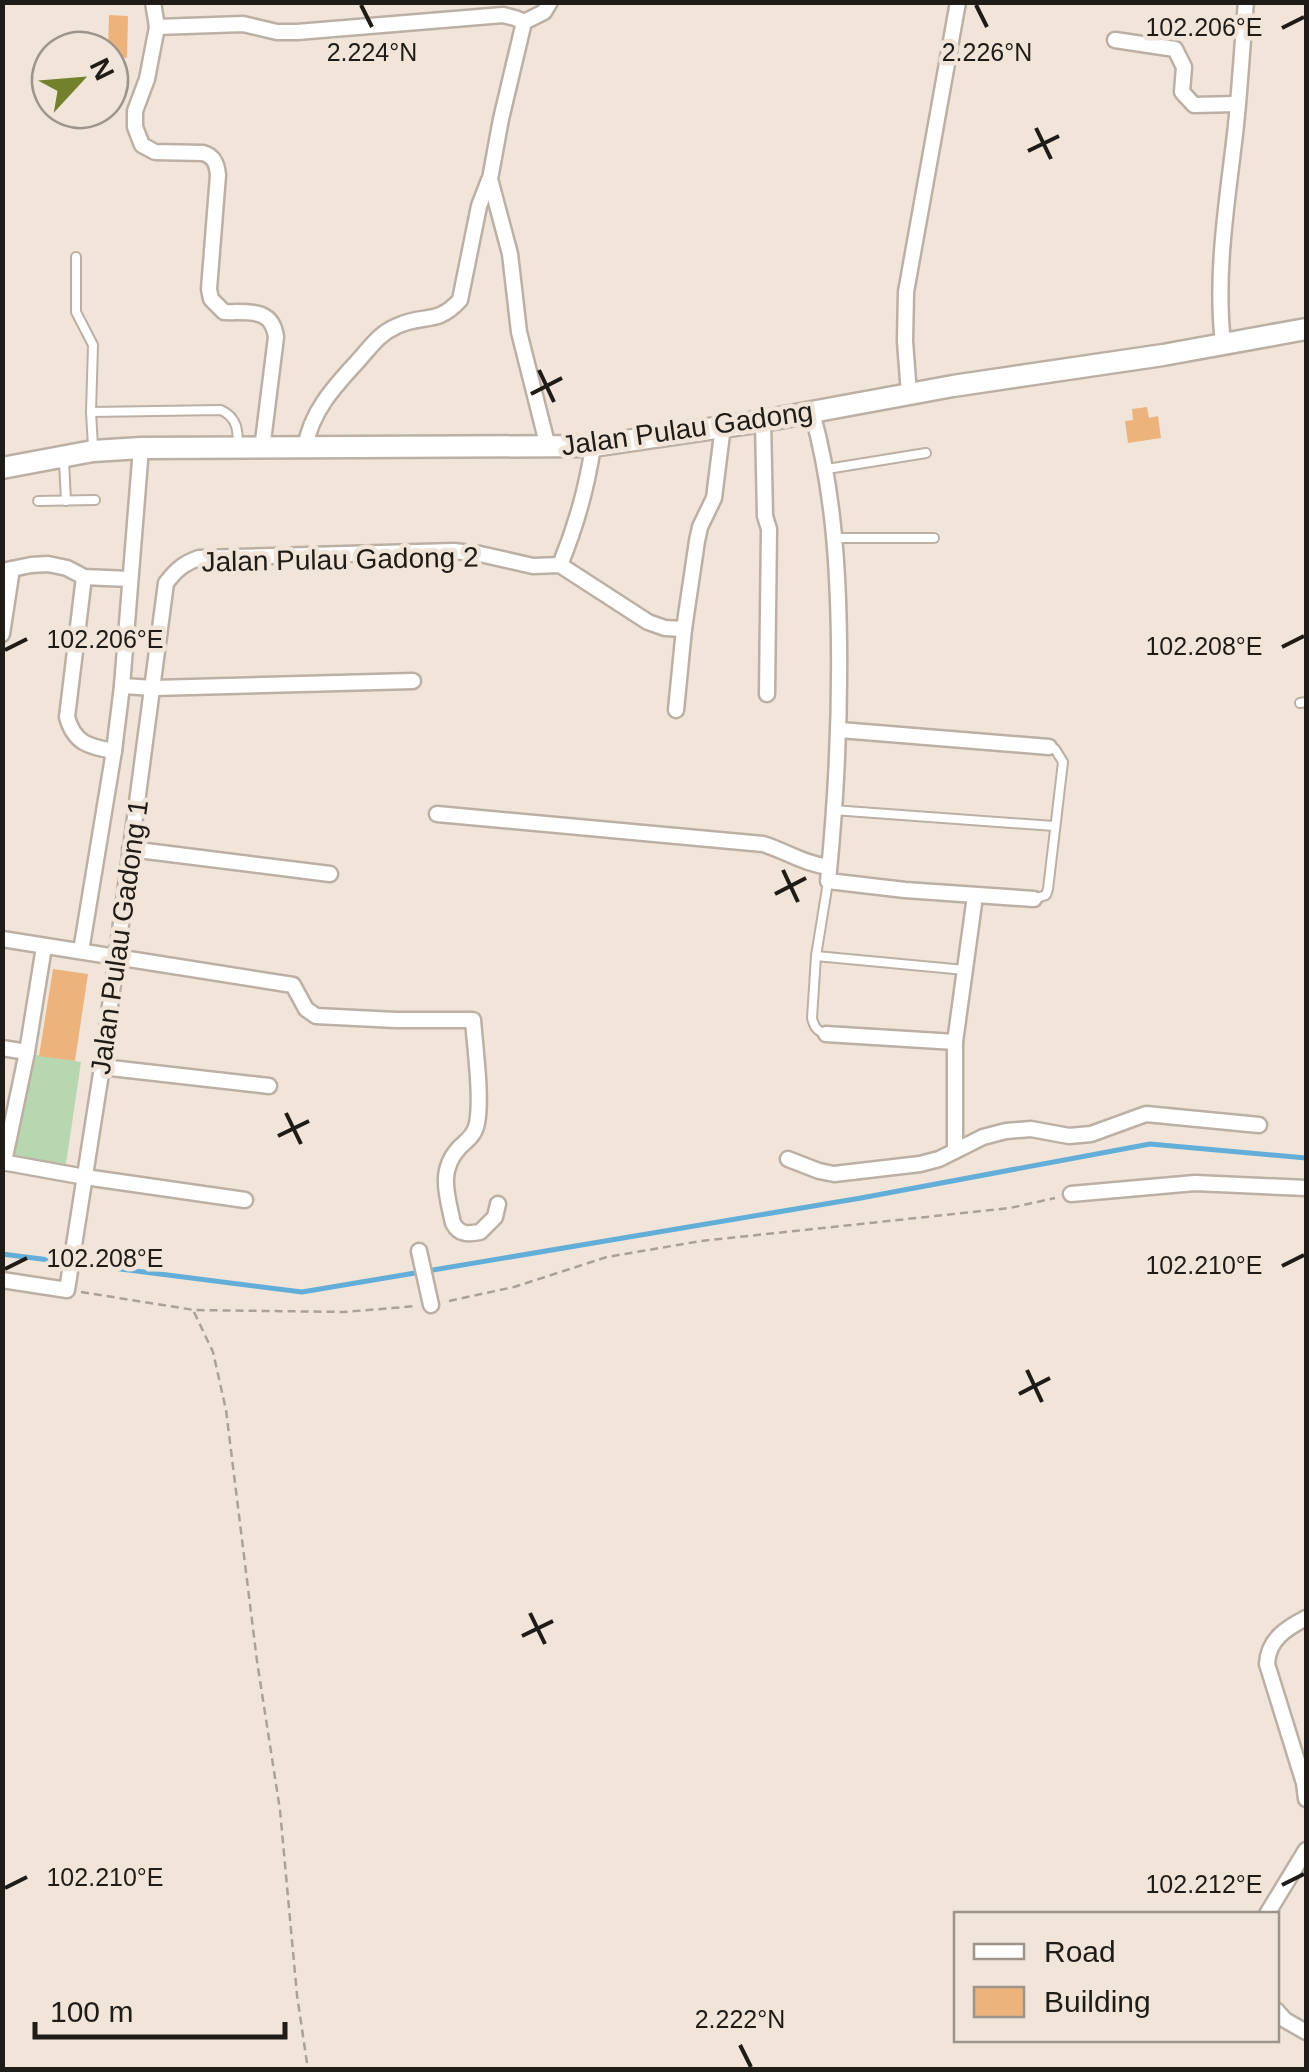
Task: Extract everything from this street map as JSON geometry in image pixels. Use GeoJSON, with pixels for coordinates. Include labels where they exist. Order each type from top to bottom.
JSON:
{"type":"FeatureCollection","features":[{"type":"Feature","properties":{"kind":"main road","name":"Jalan Pulau Gadong"},"geometry":{"type":"LineString","coordinates":[[2,468],[93,451],[141,448],[593,446],[1306,330]]}},
{"type":"Feature","properties":{"kind":"street"},"geometry":{"type":"LineString","coordinates":[[153,2],[157,26],[135,127],[142,145],[155,152],[203,153],[210,155],[217,166],[211,300],[224,312],[260,314],[269,319],[276,337],[262,449]]}},
{"type":"Feature","properties":{"kind":"street"},"geometry":{"type":"LineString","coordinates":[[305,448],[315,414],[370,344],[400,324],[450,312],[460,300],[524,22],[544,12],[550,2]]}},
{"type":"Feature","properties":{"kind":"street"},"geometry":{"type":"LineString","coordinates":[[909,394],[906,292],[958,2]]}},
{"type":"Feature","properties":{"kind":"street"},"geometry":{"type":"LineString","coordinates":[[1223,344],[1219,312],[1226,205],[1246,2]]}},
{"type":"Feature","properties":{"kind":"street"},"geometry":{"type":"LineString","coordinates":[[157,26],[244,24],[297,32],[502,15],[524,22]]}},
{"type":"Feature","properties":{"kind":"street"},"geometry":{"type":"LineString","coordinates":[[1114,40],[1175,49],[1184,67],[1182,92],[1194,106],[1237,104]]}},
{"type":"Feature","properties":{"kind":"street"},"geometry":{"type":"LineString","coordinates":[[490,179],[510,254],[519,332],[548,446]]}},
{"type":"Feature","properties":{"kind":"street"},"geometry":{"type":"LineString","coordinates":[[812,412],[827,469],[836,538],[840,730],[828,874]]}},
{"type":"Feature","properties":{"kind":"street"},"geometry":{"type":"LineString","coordinates":[[763,421],[769,529],[767,694]]}},
{"type":"Feature","properties":{"kind":"street"},"geometry":{"type":"LineString","coordinates":[[676,710],[696,541],[714,498],[723,426]]}},
{"type":"Feature","properties":{"kind":"street"},"geometry":{"type":"LineString","coordinates":[[560,565],[587,484],[593,446]]}},
{"type":"Feature","properties":{"kind":"street"},"geometry":{"type":"LineString","coordinates":[[82,951],[122,686],[141,448]]}},
{"type":"Feature","properties":{"kind":"street","name":"Jalan Pulau Gadong 2"},"geometry":{"type":"LineString","coordinates":[[166,583],[174,572],[199,558],[454,551],[533,566],[560,565],[648,622],[684,629]]}},
{"type":"Feature","properties":{"kind":"street"},"geometry":{"type":"LineString","coordinates":[[2,634],[7,570],[48,564],[84,577],[129,580]]}},
{"type":"Feature","properties":{"kind":"street"},"geometry":{"type":"LineString","coordinates":[[84,577],[67,717],[77,740],[89,747],[114,751]]}},
{"type":"Feature","properties":{"kind":"street","name":"Jalan Pulau Gadong 1"},"geometry":{"type":"LineString","coordinates":[[68,1286],[102,1067],[166,583]]}},
{"type":"Feature","properties":{"kind":"street"},"geometry":{"type":"LineString","coordinates":[[122,686],[413,680]]}},
{"type":"Feature","properties":{"kind":"street"},"geometry":{"type":"LineString","coordinates":[[840,730],[1049,747]]}},
{"type":"Feature","properties":{"kind":"street"},"geometry":{"type":"LineString","coordinates":[[437,814],[763,844],[828,874],[974,896],[1034,899]]}},
{"type":"Feature","properties":{"kind":"street"},"geometry":{"type":"LineString","coordinates":[[130,849],[330,874]]}},
{"type":"Feature","properties":{"kind":"street"},"geometry":{"type":"LineString","coordinates":[[955,1152],[956,1042],[974,896]]}},
{"type":"Feature","properties":{"kind":"street"},"geometry":{"type":"LineString","coordinates":[[2,939],[293,986],[306,1009],[316,1016],[473,1020],[476,1128],[453,1155],[444,1181],[453,1223],[462,1233],[483,1230],[494,1217],[498,1204]]}},
{"type":"Feature","properties":{"kind":"street"},"geometry":{"type":"LineString","coordinates":[[44,947],[3,1162],[246,1200]]}},
{"type":"Feature","properties":{"kind":"street"},"geometry":{"type":"LineString","coordinates":[[826,1034],[956,1042]]}},
{"type":"Feature","properties":{"kind":"street"},"geometry":{"type":"LineString","coordinates":[[2,1048],[27,1052]]}},
{"type":"Feature","properties":{"kind":"street"},"geometry":{"type":"LineString","coordinates":[[102,1067],[269,1086]]}},
{"type":"Feature","properties":{"kind":"street"},"geometry":{"type":"LineString","coordinates":[[788,1159],[834,1174],[920,1164],[939,1160],[983,1137],[1031,1128],[1070,1136],[1091,1134],[1146,1114],[1260,1125]]}},
{"type":"Feature","properties":{"kind":"street"},"geometry":{"type":"LineString","coordinates":[[1072,1194],[1195,1183],[1306,1188]]}},
{"type":"Feature","properties":{"kind":"street"},"geometry":{"type":"LineString","coordinates":[[420,1250],[430,1302]]}},
{"type":"Feature","properties":{"kind":"street"},"geometry":{"type":"LineString","coordinates":[[2,1280],[68,1286]]}},
{"type":"Feature","properties":{"kind":"street"},"geometry":{"type":"LineString","coordinates":[[1306,1618],[1276,1638],[1267,1654],[1306,1799]]}},
{"type":"Feature","properties":{"kind":"street"},"geometry":{"type":"LineString","coordinates":[[1268,1912],[1306,1850]]}},
{"type":"Feature","properties":{"kind":"street"},"geometry":{"type":"LineString","coordinates":[[1279,2013],[1306,2032]]}},
{"type":"Feature","properties":{"kind":"lane"},"geometry":{"type":"LineString","coordinates":[[76,257],[74,304],[93,345],[93,451]]}},
{"type":"Feature","properties":{"kind":"lane"},"geometry":{"type":"LineString","coordinates":[[91,412],[221,410],[236,423],[238,448]]}},
{"type":"Feature","properties":{"kind":"lane"},"geometry":{"type":"LineString","coordinates":[[827,469],[926,454]]}},
{"type":"Feature","properties":{"kind":"lane"},"geometry":{"type":"LineString","coordinates":[[64,456],[66,500]]}},
{"type":"Feature","properties":{"kind":"lane"},"geometry":{"type":"LineString","coordinates":[[38,501],[95,500]]}},
{"type":"Feature","properties":{"kind":"lane"},"geometry":{"type":"LineString","coordinates":[[836,538],[934,538]]}},
{"type":"Feature","properties":{"kind":"lane"},"geometry":{"type":"LineString","coordinates":[[1034,899],[1046,895],[1048,888],[1063,762],[1049,747]]}},
{"type":"Feature","properties":{"kind":"lane"},"geometry":{"type":"LineString","coordinates":[[833,810],[1054,826]]}},
{"type":"Feature","properties":{"kind":"lane"},"geometry":{"type":"LineString","coordinates":[[826,1034],[819,1032],[812,1018],[828,874]]}},
{"type":"Feature","properties":{"kind":"lane"},"geometry":{"type":"LineString","coordinates":[[816,956],[964,970]]}},
{"type":"Feature","properties":{"kind":"path"},"geometry":{"type":"LineString","coordinates":[[68,1286],[194,1310],[344,1312],[514,1287],[607,1257],[701,1241],[1010,1208],[1072,1194]]}},
{"type":"Feature","properties":{"kind":"path"},"geometry":{"type":"LineString","coordinates":[[194,1310],[212,1352],[226,1410],[280,1810],[308,2070]]}},
{"type":"Feature","properties":{"kind":"green space"},"geometry":{"type":"Polygon","coordinates":[[[30,1054],[81,1062],[66,1164],[15,1156],[30,1054]]]}},
{"type":"Feature","properties":{"kind":"building"},"geometry":{"type":"Polygon","coordinates":[[[109,15],[128,16],[128,30],[109,30],[109,15]]]}},
{"type":"Feature","properties":{"kind":"building"},"geometry":{"type":"Polygon","coordinates":[[[1147,407],[1149,418],[1158,416],[1161,438],[1128,443],[1125,421],[1133,420],[1132,409],[1147,407]]]}},
{"type":"Feature","properties":{"kind":"building"},"geometry":{"type":"Polygon","coordinates":[[[53,969],[88,974],[75,1061],[39,1056],[53,969]]]}},
{"type":"Feature","properties":{"kind":"waterway"},"geometry":{"type":"LineString","coordinates":[[2,1254],[302,1292],[861,1198],[1150,1144],[1306,1158]]}}]}
